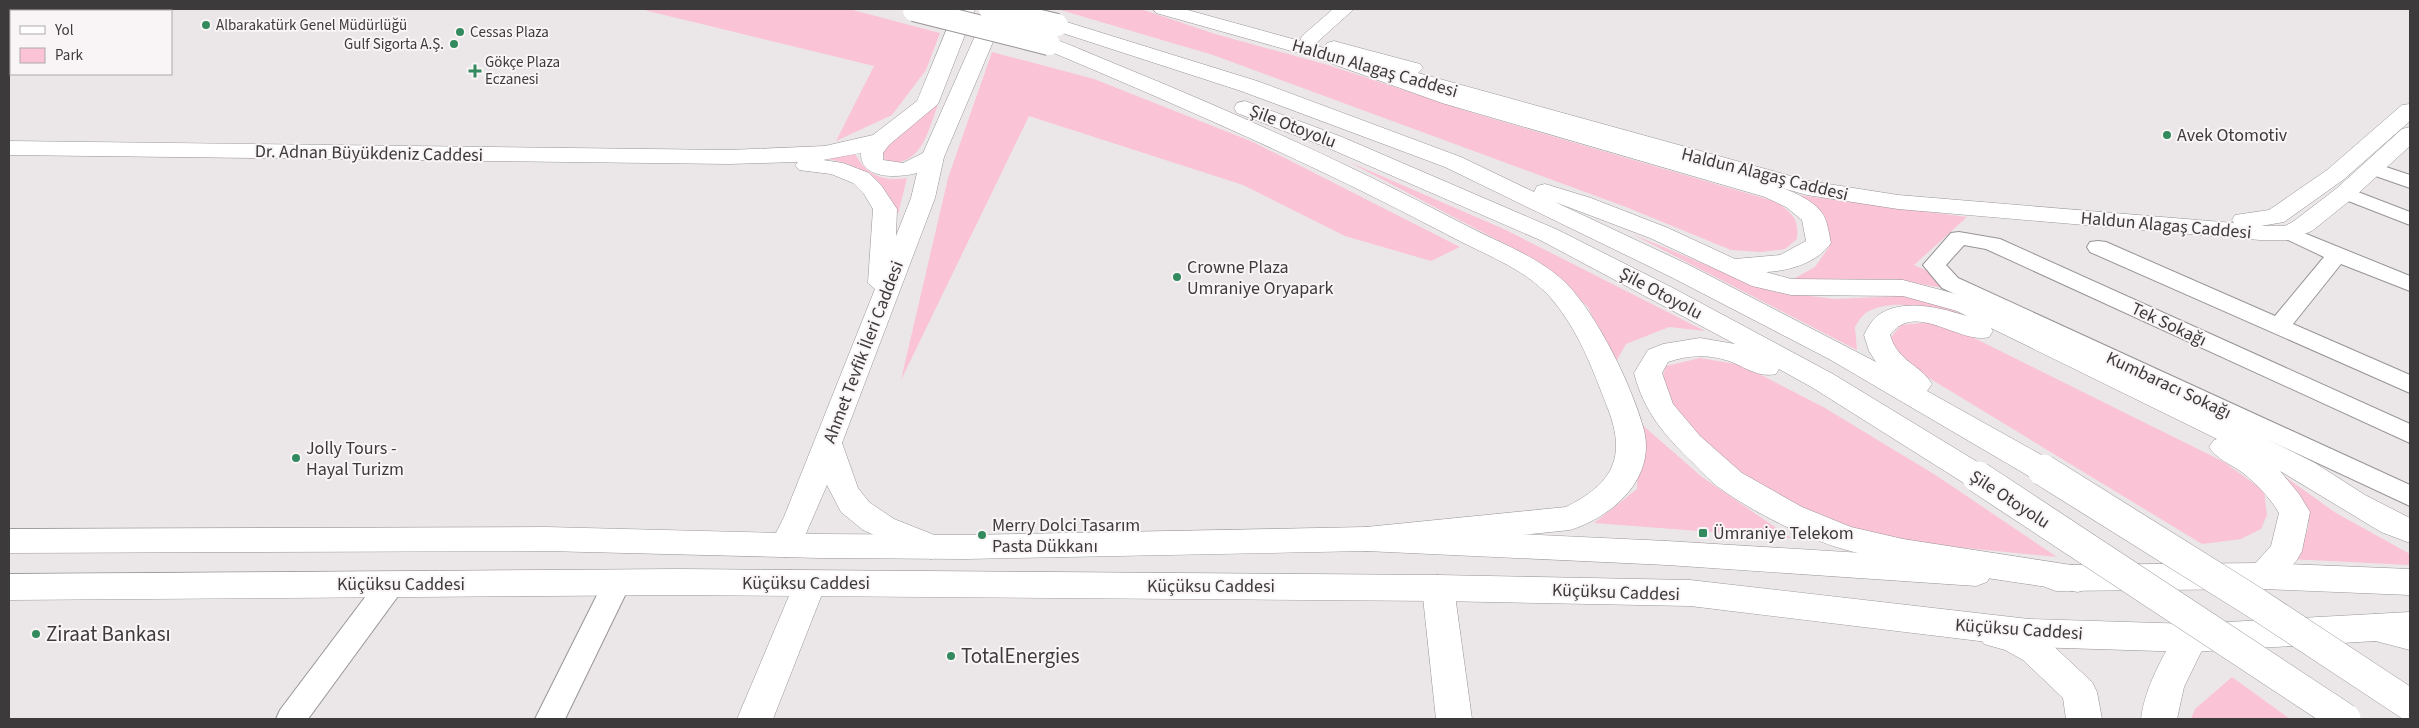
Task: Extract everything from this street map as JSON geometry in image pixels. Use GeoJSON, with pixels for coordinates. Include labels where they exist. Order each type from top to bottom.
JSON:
{"type":"FeatureCollection","features":[{"type":"Feature","properties":{"kind":"main road","name":"Şile Otoyolu"},"geometry":{"type":"LineString","coordinates":[[912,9],[1053,35],[1249,86],[1453,162],[1680,271],[1839,353],[2043,470],[2254,602],[2410,705]]}},
{"type":"Feature","properties":{"kind":"main road"},"geometry":{"type":"LineString","coordinates":[[933,157],[919,166],[900,172],[884,170],[872,163],[872,153],[881,140],[927,104],[965,9]]}},
{"type":"Feature","properties":{"kind":"main road","name":"Şile Otoyolu"},"geometry":{"type":"LineString","coordinates":[[990,9],[1053,35],[1334,142],[1549,235],[1664,294],[1822,381],[1978,477],[2346,719]]}},
{"type":"Feature","properties":{"kind":"main road","name":"Ahmet Tevfik İleri Caddesi"},"geometry":{"type":"LineString","coordinates":[[786,545],[828,444],[923,198],[933,157],[997,9]]}},
{"type":"Feature","properties":{"kind":"main road","name":"Haldun Alagaş Caddesi"},"geometry":{"type":"LineString","coordinates":[[1163,9],[1794,172],[1875,188],[2245,220],[2275,217],[2335,175],[2410,110]]}},
{"type":"Feature","properties":{"kind":"main road","name":"Haldun Alagaş Caddesi"},"geometry":{"type":"LineString","coordinates":[[1196,9],[1316,47],[1807,188],[1898,202],[2260,233],[2289,233]]}},
{"type":"Feature","properties":{"kind":"main road"},"geometry":{"type":"LineString","coordinates":[[1344,9],[1316,47],[1450,98],[1772,192],[1794,202],[1813,217],[1819,244],[1802,257],[1773,265],[1730,265]]}},
{"type":"Feature","properties":{"kind":"main road"},"geometry":{"type":"LineString","coordinates":[[1053,35],[1255,130],[1439,220],[1536,273],[1557,289],[1580,318],[1611,382],[1627,421],[1631,441],[1630,462],[1613,490],[1592,508],[1570,518],[1366,539]]}},
{"type":"Feature","properties":{"kind":"main road"},"geometry":{"type":"LineString","coordinates":[[2289,233],[2303,226],[2345,194],[2410,134]]}},
{"type":"Feature","properties":{"kind":"main road","name":"Dr. Adnan Büyükdeniz Caddesi"},"geometry":{"type":"LineString","coordinates":[[9,148],[729,157],[829,153],[858,149],[881,140]]}},
{"type":"Feature","properties":{"kind":"main road","name":"Dr. Adnan Büyükdeniz Caddesi"},"geometry":{"type":"LineString","coordinates":[[729,157],[836,168],[861,178],[873,190],[885,209],[878,312]]}},
{"type":"Feature","properties":{"kind":"main road"},"geometry":{"type":"LineString","coordinates":[[1453,162],[1583,203],[1659,233],[1761,280],[1791,287],[1903,288],[1966,305],[2245,440],[2304,471],[2354,503],[2392,524],[2410,531]]}},
{"type":"Feature","properties":{"kind":"main road"},"geometry":{"type":"LineString","coordinates":[[2043,470],[1896,368],[1879,348],[1877,335],[1887,322],[1904,315],[1928,315],[1967,325],[2244,457],[2284,493],[2296,512],[2294,528],[2286,551],[2263,576]]}},
{"type":"Feature","properties":{"kind":"main road"},"geometry":{"type":"LineString","coordinates":[[1978,477],[1747,358],[1714,347],[1690,345],[1671,350],[1658,356],[1648,373],[1661,409],[1690,443],[1731,481],[1791,515],[1845,538],[1903,551],[2078,580]]}},
{"type":"Feature","properties":{"kind":"main road"},"geometry":{"type":"LineString","coordinates":[[828,444],[844,488],[857,510],[885,528],[930,547]]}},
{"type":"Feature","properties":{"kind":"main road"},"geometry":{"type":"LineString","coordinates":[[9,541],[546,539],[930,547],[1366,539],[1667,553],[2078,580],[2263,576],[2410,582]]}},
{"type":"Feature","properties":{"kind":"main road"},"geometry":{"type":"LineString","coordinates":[[679,582],[707,574],[736,570],[759,562],[786,545]]}},
{"type":"Feature","properties":{"kind":"main road"},"geometry":{"type":"LineString","coordinates":[[755,719],[810,584],[842,565],[930,547]]}},
{"type":"Feature","properties":{"kind":"main road","name":"Küçüksu Caddesi"},"geometry":{"type":"LineString","coordinates":[[9,587],[679,582],[1438,588],[1690,594],[2029,633],[2191,638],[2410,626]]}},
{"type":"Feature","properties":{"kind":"main road"},"geometry":{"type":"LineString","coordinates":[[1438,588],[1454,719]]}},
{"type":"Feature","properties":{"kind":"main road"},"geometry":{"type":"LineString","coordinates":[[1963,626],[2013,638],[2035,650],[2080,692],[2084,719]]}},
{"type":"Feature","properties":{"kind":"main road"},"geometry":{"type":"LineString","coordinates":[[2376,628],[2410,636]]}},
{"type":"Feature","properties":{"kind":"main road"},"geometry":{"type":"LineString","coordinates":[[2159,719],[2161,700],[2168,680],[2191,638]]}},
{"type":"Feature","properties":{"kind":"street"},"geometry":{"type":"LineString","coordinates":[[2374,169],[2410,182]]}},
{"type":"Feature","properties":{"kind":"street"},"geometry":{"type":"LineString","coordinates":[[2345,194],[2410,219]]}},
{"type":"Feature","properties":{"kind":"street"},"geometry":{"type":"LineString","coordinates":[[2289,233],[2337,255],[2410,284]]}},
{"type":"Feature","properties":{"kind":"street","name":"Tek Sokağı"},"geometry":{"type":"LineString","coordinates":[[1934,265],[1958,238],[1992,244],[2410,434]]}},
{"type":"Feature","properties":{"kind":"street"},"geometry":{"type":"LineString","coordinates":[[2098,247],[2410,385]]}},
{"type":"Feature","properties":{"kind":"street"},"geometry":{"type":"LineString","coordinates":[[2280,326],[2337,255]]}},
{"type":"Feature","properties":{"kind":"street","name":"Kumbaracı Sokağı"},"geometry":{"type":"LineString","coordinates":[[1934,265],[1950,283],[2410,496]]}},
{"type":"Feature","properties":{"kind":"street"},"geometry":{"type":"LineString","coordinates":[[550,719],[617,582]]}},
{"type":"Feature","properties":{"kind":"street"},"geometry":{"type":"LineString","coordinates":[[291,719],[391,584]]}},
{"type":"Feature","properties":{"kind":"green space"},"geometry":{"type":"Polygon","coordinates":[[[640,9],[849,9],[940,33],[926,70],[892,115],[836,141],[874,66],[640,9]]]}},
{"type":"Feature","properties":{"kind":"green space"},"geometry":{"type":"Polygon","coordinates":[[[1057,9],[1141,9],[1215,34],[1328,65],[1473,113],[1777,202],[1796,221],[1797,239],[1785,249],[1761,252],[1731,250],[1626,207],[1213,55],[1057,9]]]}},
{"type":"Feature","properties":{"kind":"green space"},"geometry":{"type":"Polygon","coordinates":[[[992,52],[1094,79],[1253,142],[1460,247],[1431,261],[1345,236],[1243,185],[1029,116],[901,380],[948,178],[992,52]]]}},
{"type":"Feature","properties":{"kind":"green space"},"geometry":{"type":"Polygon","coordinates":[[[939,102],[927,134],[916,152],[908,159],[886,163],[883,153],[889,140],[939,102]]]}},
{"type":"Feature","properties":{"kind":"green space"},"geometry":{"type":"Polygon","coordinates":[[[855,154],[864,167],[876,175],[890,179],[907,178],[898,214],[884,190],[868,174],[847,164],[821,158],[855,154]]]}},
{"type":"Feature","properties":{"kind":"green space"},"geometry":{"type":"Polygon","coordinates":[[[1347,161],[1506,230],[1705,331],[1669,327],[1626,344],[1614,365],[1588,307],[1541,263],[1347,161]]]}},
{"type":"Feature","properties":{"kind":"green space"},"geometry":{"type":"Polygon","coordinates":[[[1790,194],[1967,217],[1914,265],[1985,296],[1895,279],[1788,282],[1815,267],[1829,247],[1824,220],[1790,194]]]}},
{"type":"Feature","properties":{"kind":"green space"},"geometry":{"type":"Polygon","coordinates":[[[1632,234],[1776,292],[1834,299],[1902,296],[1935,302],[1973,319],[1920,306],[1892,305],[1879,307],[1865,313],[1855,327],[1857,350],[1632,234]]]}},
{"type":"Feature","properties":{"kind":"green space"},"geometry":{"type":"Polygon","coordinates":[[[1940,321],[2224,462],[2264,491],[2267,515],[2261,529],[2241,539],[2202,544],[1924,375],[1895,352],[1891,337],[1901,325],[1940,321]]]}},
{"type":"Feature","properties":{"kind":"green space"},"geometry":{"type":"Polygon","coordinates":[[[1700,358],[1742,365],[1825,408],[1937,476],[2057,557],[1873,539],[1787,502],[1724,465],[1659,388],[1666,366],[1700,358]]]}},
{"type":"Feature","properties":{"kind":"green space"},"geometry":{"type":"Polygon","coordinates":[[[1639,422],[1702,477],[1791,538],[1594,523],[1637,489],[1639,422]]]}},
{"type":"Feature","properties":{"kind":"green space"},"geometry":{"type":"Polygon","coordinates":[[[2284,476],[2336,513],[2410,554],[2410,565],[2289,559],[2306,535],[2309,526],[2305,508],[2284,476]]]}},
{"type":"Feature","properties":{"kind":"green space"},"geometry":{"type":"Polygon","coordinates":[[[2232,677],[2290,719],[2191,719],[2195,709],[2232,677]]]}},
{"type":"Feature","properties":{"kind":"place","name":"Albarakatürk Genel Müdürlüğü"},"geometry":{"type":"Point","coordinates":[206,25]}},
{"type":"Feature","properties":{"kind":"place","name":"Cessas Plaza"},"geometry":{"type":"Point","coordinates":[460,32]}},
{"type":"Feature","properties":{"kind":"place","name":"Gulf Sigorta A.Ş."},"geometry":{"type":"Point","coordinates":[454,44]}},
{"type":"Feature","properties":{"kind":"place","name":"Gökçe Plaza Eczanesi"},"geometry":{"type":"Point","coordinates":[475,71]}},
{"type":"Feature","properties":{"kind":"place","name":"Avek Otomotiv"},"geometry":{"type":"Point","coordinates":[2167,135]}},
{"type":"Feature","properties":{"kind":"place","name":"Crowne Plaza Umraniye Oryapark"},"geometry":{"type":"Point","coordinates":[1177,277]}},
{"type":"Feature","properties":{"kind":"place","name":"Jolly Tours - Hayal Turizm"},"geometry":{"type":"Point","coordinates":[296,458]}},
{"type":"Feature","properties":{"kind":"place","name":"Ümraniye Telekom"},"geometry":{"type":"Point","coordinates":[1703,533]}},
{"type":"Feature","properties":{"kind":"place","name":"Merry Dolci Tasarım Pasta Dükkanı"},"geometry":{"type":"Point","coordinates":[982,535]}},
{"type":"Feature","properties":{"kind":"place","name":"Ziraat Bankası"},"geometry":{"type":"Point","coordinates":[36,634]}},
{"type":"Feature","properties":{"kind":"place","name":"TotalEnergies"},"geometry":{"type":"Point","coordinates":[951,656]}}]}
